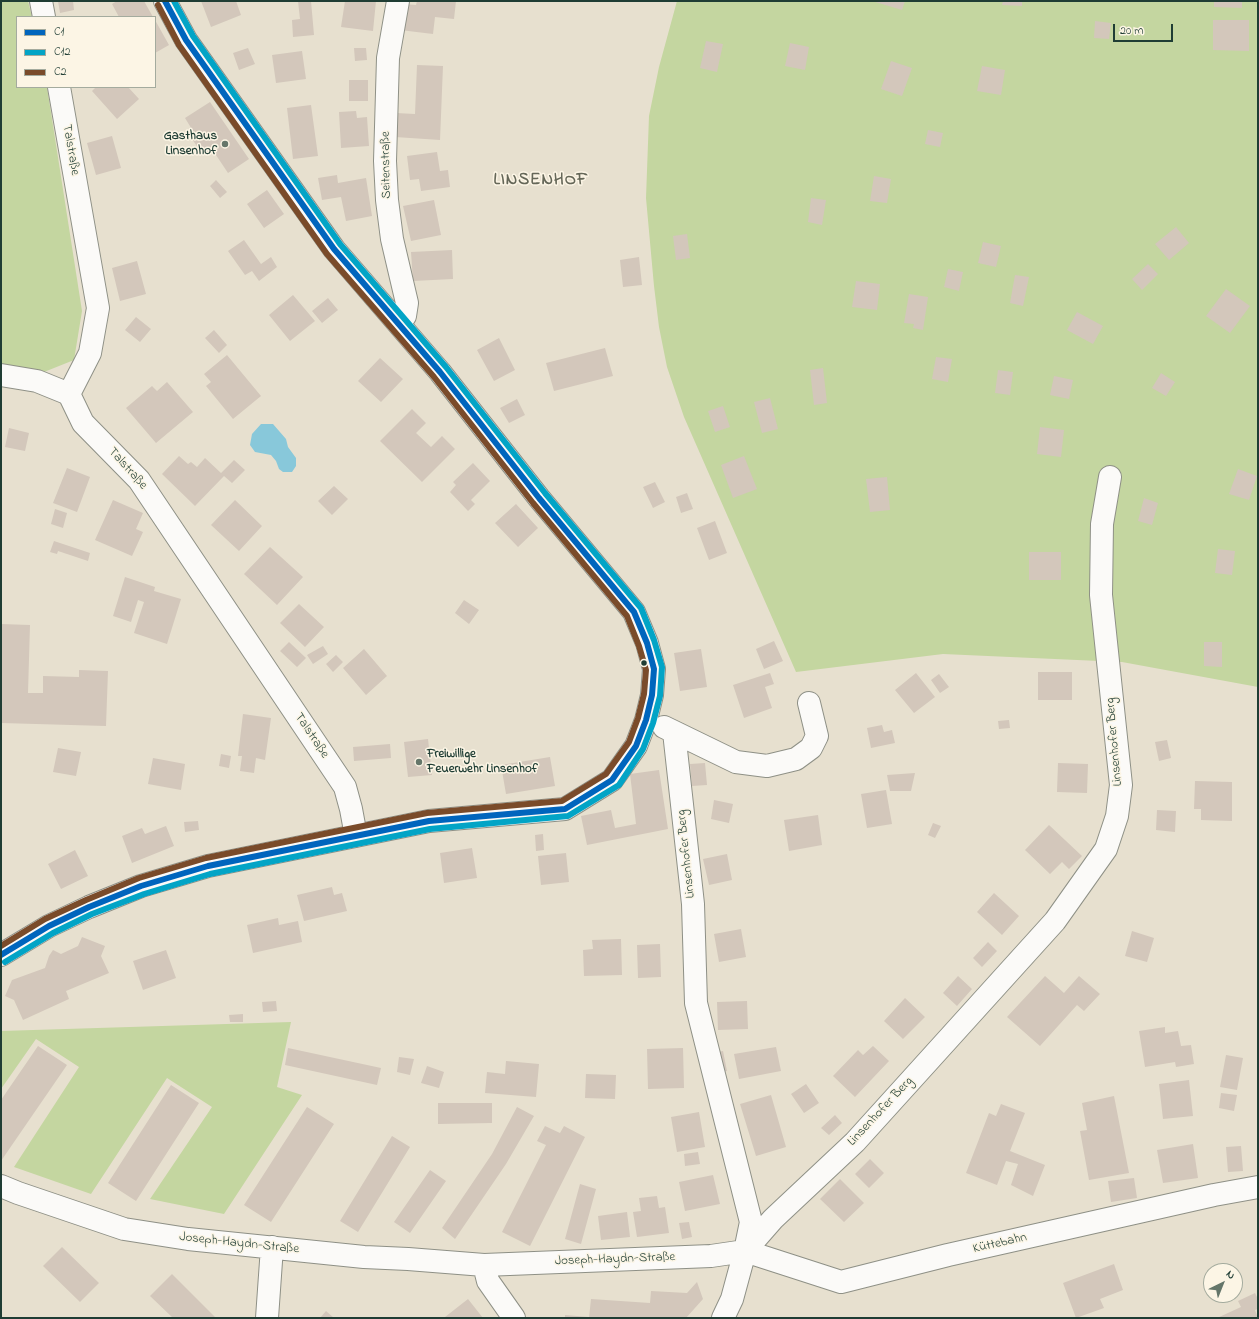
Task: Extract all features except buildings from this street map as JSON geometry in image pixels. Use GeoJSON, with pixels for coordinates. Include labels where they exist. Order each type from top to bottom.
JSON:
{"type":"FeatureCollection","features":[{"type":"Feature","properties":{"kind":"street"},"geometry":{"type":"LineString","coordinates":[[41,1],[44,16]]}},
{"type":"Feature","properties":{"kind":"street"},"geometry":{"type":"LineString","coordinates":[[1,955],[49,926],[89,907],[141,886],[208,866],[429,821],[566,810],[612,780],[636,746],[646,720],[652,695],[654,669],[647,643],[634,612],[539,498],[440,372],[334,249],[186,40],[165,1]]}},
{"type":"Feature","properties":{"kind":"street","name":"Seitenstraße"},"geometry":{"type":"LineString","coordinates":[[398,1],[388,58],[385,161],[387,200],[392,239],[407,303],[405,316],[398,324]]}},
{"type":"Feature","properties":{"kind":"street","name":"Talstraße"},"geometry":{"type":"LineString","coordinates":[[59,88],[98,308],[90,353],[69,394],[83,423],[139,480],[345,787],[356,836]]}},
{"type":"Feature","properties":{"kind":"street"},"geometry":{"type":"LineString","coordinates":[[1,375],[37,381],[69,394]]}},
{"type":"Feature","properties":{"kind":"street","name":"Linsenhofer Berg"},"geometry":{"type":"LineString","coordinates":[[745,1251],[773,1220],[855,1142],[1050,927],[1106,849],[1117,816],[1121,785],[1101,595],[1102,524],[1110,477]]}},
{"type":"Feature","properties":{"kind":"street"},"geometry":{"type":"LineString","coordinates":[[646,720],[736,762],[767,766],[796,759],[812,748],[817,736],[809,703]]}},
{"type":"Feature","properties":{"kind":"street","name":"Linsenhofer Berg"},"geometry":{"type":"LineString","coordinates":[[674,732],[693,904],[696,1003],[751,1222],[745,1251]]}},
{"type":"Feature","properties":{"kind":"street","name":"Joseph-Haydn-Straße"},"geometry":{"type":"LineString","coordinates":[[1,1186],[124,1229],[188,1239],[364,1257],[484,1265],[711,1256],[745,1251]]}},
{"type":"Feature","properties":{"kind":"street","name":"Küttebahn"},"geometry":{"type":"LineString","coordinates":[[745,1251],[841,1282],[1214,1195],[1258,1187]]}},
{"type":"Feature","properties":{"kind":"street"},"geometry":{"type":"LineString","coordinates":[[267,1318],[272,1247]]}},
{"type":"Feature","properties":{"kind":"street"},"geometry":{"type":"LineString","coordinates":[[723,1318],[732,1298],[745,1251]]}},
{"type":"Feature","properties":{"kind":"street"},"geometry":{"type":"LineString","coordinates":[[484,1265],[488,1281],[514,1318]]}},
{"type":"Feature","properties":{"kind":"green space"},"geometry":{"type":"Polygon","coordinates":[[[1,1],[28,1],[32,16],[16,16],[16,88],[47,88],[82,311],[74,360],[44,372],[1,364],[1,1]]]}},
{"type":"Feature","properties":{"kind":"green space"},"geometry":{"type":"Polygon","coordinates":[[[677,1],[1258,1],[1258,687],[1122,662],[943,654],[796,672],[684,417],[667,367],[659,327],[646,198],[649,116],[659,67],[677,1]]]}},
{"type":"Feature","properties":{"kind":"green space"},"geometry":{"type":"Polygon","coordinates":[[[291,1022],[277,1087],[302,1095],[224,1214],[150,1199],[212,1107],[167,1078],[91,1194],[14,1167],[79,1067],[36,1039],[1,1089],[1,1031],[291,1022]]]}},
{"type":"Feature","properties":{"kind":"water"},"geometry":{"type":"Polygon","coordinates":[[[261,424],[273,424],[286,439],[288,447],[296,458],[296,466],[292,472],[283,472],[279,469],[276,461],[271,455],[255,452],[250,445],[252,434],[261,424]]]}},
{"type":"Feature","properties":{"kind":"transit line","name":"C1"},"geometry":{"type":"LineString","coordinates":[[1,955],[49,926],[89,907],[141,886],[208,866],[429,821],[565,809],[612,780],[636,746],[646,720],[652,695],[654,669],[647,643],[634,612],[539,498],[440,372],[334,249],[186,40],[165,1]]}},
{"type":"Feature","properties":{"kind":"transit line","name":"C12"},"geometry":{"type":"LineString","coordinates":[[5,962],[53,933],[92,914],[144,894],[210,874],[430,829],[568,816],[619,785],[643,749],[653,723],[660,696],[662,667],[654,640],[641,608],[545,493],[446,367],[340,244],[193,36],[174,1]]}},
{"type":"Feature","properties":{"kind":"transit line","name":"C2"},"geometry":{"type":"LineString","coordinates":[[1,946],[45,919],[86,900],[139,878],[206,858],[427,813],[562,801],[606,774],[629,742],[638,718],[644,694],[646,670],[639,646],[627,616],[533,503],[434,377],[327,254],[179,45],[158,5]]}},
{"type":"Feature","properties":{"kind":"place","name":"Gasthaus Linsenhof"},"geometry":{"type":"Point","coordinates":[225,144]}},
{"type":"Feature","properties":{"kind":"place","name":"Freiwillige Feuerwehr Linsenhof"},"geometry":{"type":"Point","coordinates":[419,762]}},
{"type":"Feature","properties":{"kind":"district","name":"LINSENHOF"},"geometry":{"type":"Point","coordinates":[541,181]}}]}
